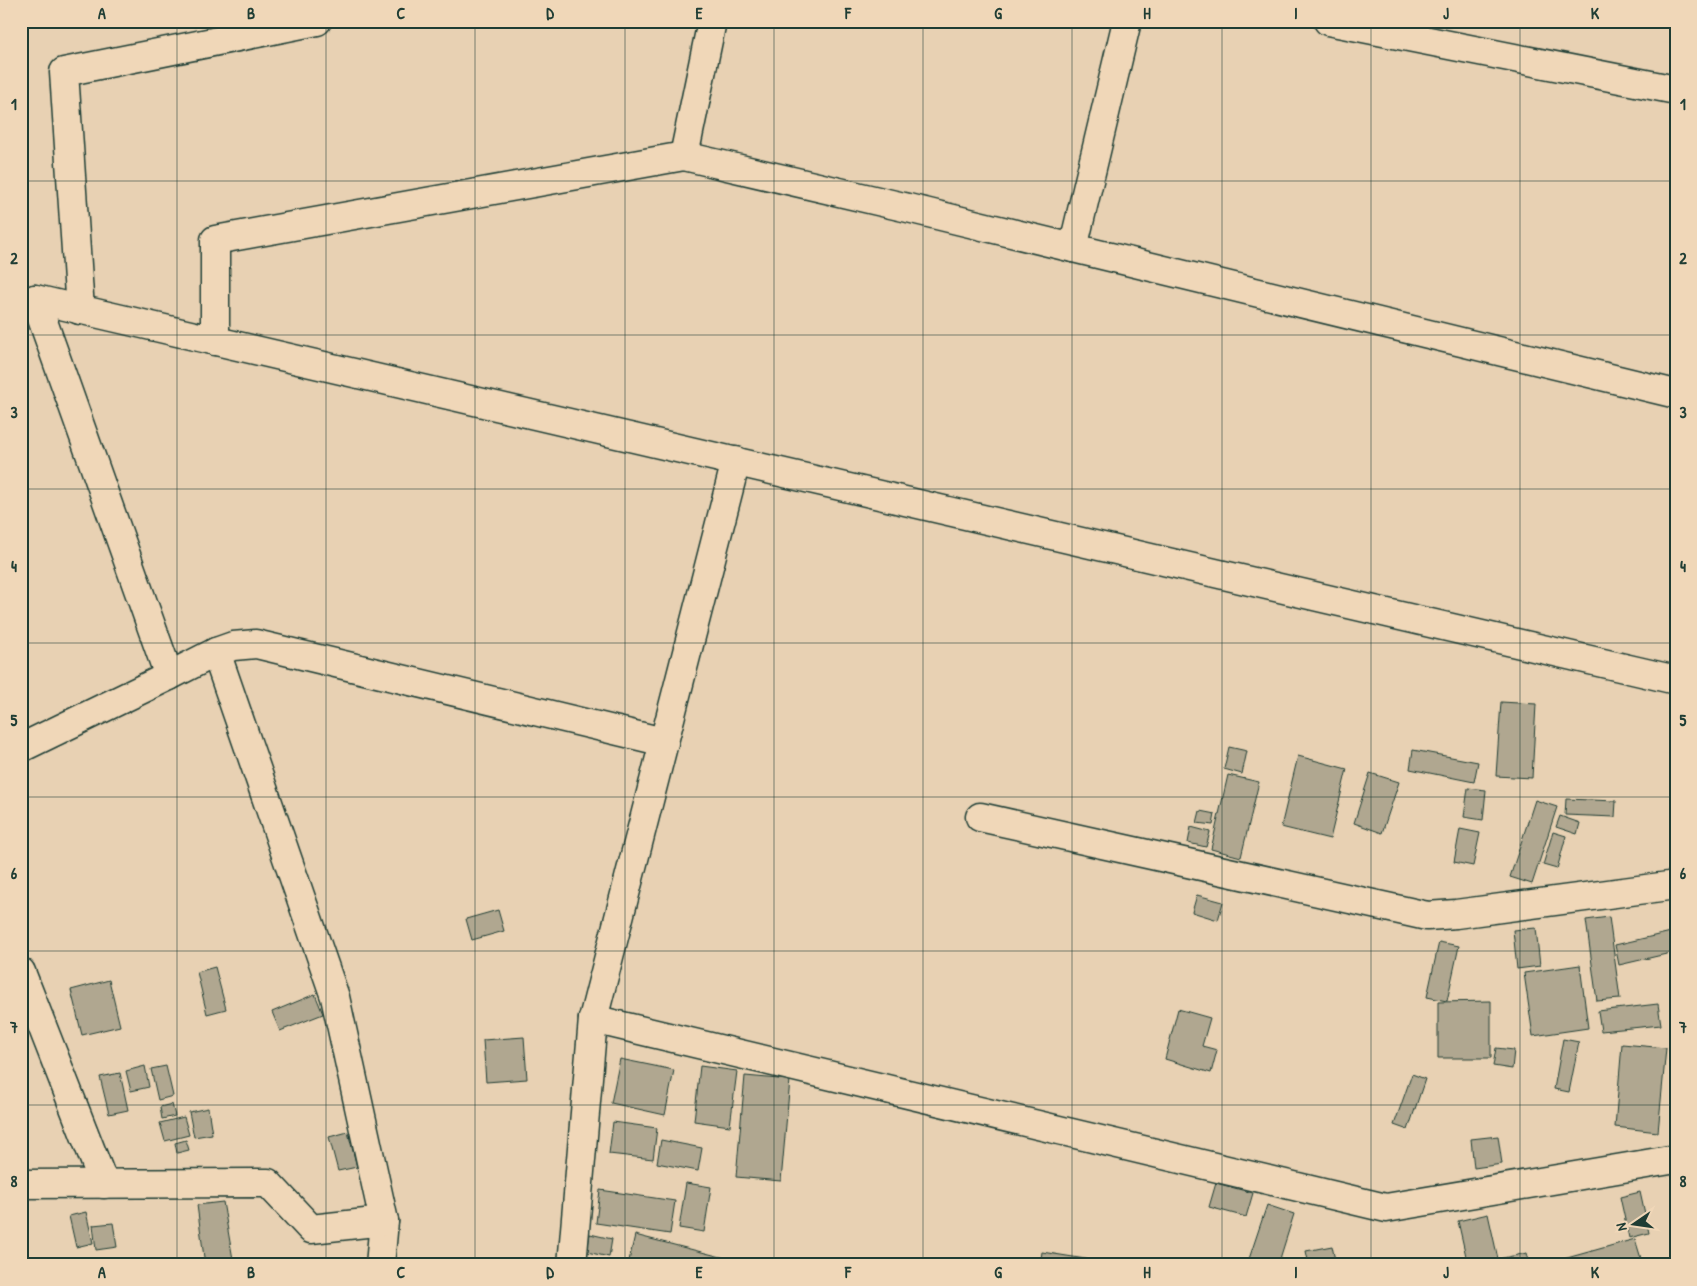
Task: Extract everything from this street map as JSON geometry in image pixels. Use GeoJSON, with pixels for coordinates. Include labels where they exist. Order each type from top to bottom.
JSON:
{"type":"FeatureCollection","features":[{"type":"Feature","properties":{"kind":"street"},"geometry":{"type":"LineString","coordinates":[[80,310],[64,72],[317,21]]}},
{"type":"Feature","properties":{"kind":"street"},"geometry":{"type":"LineString","coordinates":[[684,156],[712,21]]}},
{"type":"Feature","properties":{"kind":"street"},"geometry":{"type":"LineString","coordinates":[[1073,248],[1127,21]]}},
{"type":"Feature","properties":{"kind":"street"},"geometry":{"type":"LineString","coordinates":[[1328,21],[1676,90]]}},
{"type":"Feature","properties":{"kind":"street"},"geometry":{"type":"LineString","coordinates":[[215,341],[216,240],[684,156],[908,208],[1676,394]]}},
{"type":"Feature","properties":{"kind":"street"},"geometry":{"type":"LineString","coordinates":[[170,676],[35,299],[1676,680]]}},
{"type":"Feature","properties":{"kind":"street"},"geometry":{"type":"LineString","coordinates":[[572,1265],[593,1019],[736,461]]}},
{"type":"Feature","properties":{"kind":"street"},"geometry":{"type":"LineString","coordinates":[[21,748],[216,652],[232,646],[256,644],[664,742]]}},
{"type":"Feature","properties":{"kind":"street"},"geometry":{"type":"LineString","coordinates":[[216,652],[335,997],[384,1220],[380,1265]]}},
{"type":"Feature","properties":{"kind":"street"},"geometry":{"type":"LineString","coordinates":[[980,817],[1426,916],[1456,914],[1676,885]]}},
{"type":"Feature","properties":{"kind":"street"},"geometry":{"type":"LineString","coordinates":[[22,976],[104,1184]]}},
{"type":"Feature","properties":{"kind":"street"},"geometry":{"type":"LineString","coordinates":[[593,1019],[1386,1208],[1676,1159]]}},
{"type":"Feature","properties":{"kind":"street"},"geometry":{"type":"LineString","coordinates":[[21,1184],[268,1183],[311,1229],[384,1220]]}},
{"type":"Feature","properties":{"kind":"building"},"geometry":{"type":"Polygon","coordinates":[[[1501,702],[1536,704],[1532,778],[1496,776],[1501,702]]]}},
{"type":"Feature","properties":{"kind":"building"},"geometry":{"type":"Polygon","coordinates":[[[1229,747],[1247,751],[1242,774],[1224,769],[1229,747]]]}},
{"type":"Feature","properties":{"kind":"building"},"geometry":{"type":"Polygon","coordinates":[[[1413,750],[1478,762],[1474,782],[1410,769],[1413,750]]]}},
{"type":"Feature","properties":{"kind":"building"},"geometry":{"type":"Polygon","coordinates":[[[1298,756],[1347,769],[1330,839],[1281,827],[1298,756]]]}},
{"type":"Feature","properties":{"kind":"building"},"geometry":{"type":"Polygon","coordinates":[[[1370,773],[1399,782],[1382,833],[1354,823],[1370,773]]]}},
{"type":"Feature","properties":{"kind":"building"},"geometry":{"type":"Polygon","coordinates":[[[1228,775],[1259,782],[1241,857],[1211,849],[1228,775]]]}},
{"type":"Feature","properties":{"kind":"building"},"geometry":{"type":"Polygon","coordinates":[[[1468,788],[1486,790],[1483,820],[1464,817],[1468,788]]]}},
{"type":"Feature","properties":{"kind":"building"},"geometry":{"type":"Polygon","coordinates":[[[1566,799],[1616,801],[1615,817],[1565,815],[1566,799]]]}},
{"type":"Feature","properties":{"kind":"building"},"geometry":{"type":"Polygon","coordinates":[[[1535,800],[1557,807],[1532,884],[1510,877],[1535,800]]]}},
{"type":"Feature","properties":{"kind":"building"},"geometry":{"type":"Polygon","coordinates":[[[1200,811],[1215,814],[1213,825],[1197,823],[1200,811]]]}},
{"type":"Feature","properties":{"kind":"building"},"geometry":{"type":"Polygon","coordinates":[[[1560,816],[1580,823],[1577,834],[1556,827],[1560,816]]]}},
{"type":"Feature","properties":{"kind":"building"},"geometry":{"type":"Polygon","coordinates":[[[1191,827],[1210,832],[1206,847],[1188,843],[1191,827]]]}},
{"type":"Feature","properties":{"kind":"building"},"geometry":{"type":"Polygon","coordinates":[[[1460,829],[1480,833],[1473,866],[1454,862],[1460,829]]]}},
{"type":"Feature","properties":{"kind":"building"},"geometry":{"type":"Polygon","coordinates":[[[1553,832],[1566,836],[1557,869],[1543,865],[1553,832]]]}},
{"type":"Feature","properties":{"kind":"building"},"geometry":{"type":"Polygon","coordinates":[[[1197,895],[1223,902],[1218,920],[1192,912],[1197,895]]]}},
{"type":"Feature","properties":{"kind":"building"},"geometry":{"type":"Polygon","coordinates":[[[498,910],[504,931],[472,940],[466,919],[498,910]]]}},
{"type":"Feature","properties":{"kind":"building"},"geometry":{"type":"Polygon","coordinates":[[[1609,917],[1620,999],[1597,1001],[1586,920],[1609,917]]]}},
{"type":"Feature","properties":{"kind":"building"},"geometry":{"type":"Polygon","coordinates":[[[1536,928],[1540,966],[1517,969],[1513,930],[1536,928]]]}},
{"type":"Feature","properties":{"kind":"building"},"geometry":{"type":"Polygon","coordinates":[[[1671,932],[1675,952],[1619,965],[1615,945],[1671,932]]]}},
{"type":"Feature","properties":{"kind":"building"},"geometry":{"type":"Polygon","coordinates":[[[1439,942],[1459,946],[1447,1001],[1427,997],[1439,942]]]}},
{"type":"Feature","properties":{"kind":"building"},"geometry":{"type":"Polygon","coordinates":[[[1580,965],[1588,1028],[1533,1036],[1524,973],[1580,965]]]}},
{"type":"Feature","properties":{"kind":"building"},"geometry":{"type":"Polygon","coordinates":[[[215,967],[226,1009],[207,1014],[197,972],[215,967]]]}},
{"type":"Feature","properties":{"kind":"building"},"geometry":{"type":"Polygon","coordinates":[[[109,980],[120,1026],[82,1035],[71,990],[109,980]]]}},
{"type":"Feature","properties":{"kind":"building"},"geometry":{"type":"Polygon","coordinates":[[[315,994],[323,1014],[280,1031],[272,1012],[315,994]]]}},
{"type":"Feature","properties":{"kind":"building"},"geometry":{"type":"Polygon","coordinates":[[[1491,1001],[1491,1058],[1438,1058],[1438,1002],[1491,1001]]]}},
{"type":"Feature","properties":{"kind":"building"},"geometry":{"type":"Polygon","coordinates":[[[1658,1004],[1661,1025],[1601,1031],[1598,1011],[1658,1004]]]}},
{"type":"Feature","properties":{"kind":"building"},"geometry":{"type":"Polygon","coordinates":[[[1178,1009],[1210,1018],[1202,1046],[1217,1050],[1211,1073],[1165,1059],[1178,1009]]]}},
{"type":"Feature","properties":{"kind":"building"},"geometry":{"type":"Polygon","coordinates":[[[524,1037],[527,1079],[486,1082],[483,1040],[524,1037]]]}},
{"type":"Feature","properties":{"kind":"building"},"geometry":{"type":"Polygon","coordinates":[[[1563,1039],[1579,1042],[1569,1092],[1554,1089],[1563,1039]]]}},
{"type":"Feature","properties":{"kind":"building"},"geometry":{"type":"Polygon","coordinates":[[[1622,1044],[1666,1048],[1658,1132],[1615,1127],[1622,1044]]]}},
{"type":"Feature","properties":{"kind":"building"},"geometry":{"type":"Polygon","coordinates":[[[1496,1048],[1514,1050],[1512,1069],[1493,1066],[1496,1048]]]}},
{"type":"Feature","properties":{"kind":"building"},"geometry":{"type":"Polygon","coordinates":[[[620,1059],[674,1070],[665,1115],[611,1103],[620,1059]]]}},
{"type":"Feature","properties":{"kind":"building"},"geometry":{"type":"Polygon","coordinates":[[[145,1066],[149,1087],[131,1091],[126,1071],[145,1066]]]}},
{"type":"Feature","properties":{"kind":"building"},"geometry":{"type":"Polygon","coordinates":[[[166,1066],[173,1096],[158,1100],[151,1069],[166,1066]]]}},
{"type":"Feature","properties":{"kind":"building"},"geometry":{"type":"Polygon","coordinates":[[[700,1066],[737,1071],[730,1126],[694,1121],[700,1066]]]}},
{"type":"Feature","properties":{"kind":"building"},"geometry":{"type":"Polygon","coordinates":[[[120,1073],[128,1110],[109,1114],[100,1077],[120,1073]]]}},
{"type":"Feature","properties":{"kind":"building"},"geometry":{"type":"Polygon","coordinates":[[[1412,1074],[1425,1079],[1408,1130],[1394,1125],[1412,1074]]]}},
{"type":"Feature","properties":{"kind":"building"},"geometry":{"type":"Polygon","coordinates":[[[745,1076],[790,1080],[781,1181],[736,1177],[745,1076]]]}},
{"type":"Feature","properties":{"kind":"building"},"geometry":{"type":"Polygon","coordinates":[[[172,1104],[175,1116],[162,1119],[160,1107],[172,1104]]]}},
{"type":"Feature","properties":{"kind":"building"},"geometry":{"type":"Polygon","coordinates":[[[208,1108],[212,1134],[194,1137],[189,1112],[208,1108]]]}},
{"type":"Feature","properties":{"kind":"building"},"geometry":{"type":"Polygon","coordinates":[[[184,1117],[189,1135],[165,1141],[160,1123],[184,1117]]]}},
{"type":"Feature","properties":{"kind":"building"},"geometry":{"type":"Polygon","coordinates":[[[613,1122],[657,1128],[653,1159],[609,1154],[613,1122]]]}},
{"type":"Feature","properties":{"kind":"building"},"geometry":{"type":"Polygon","coordinates":[[[348,1132],[357,1167],[338,1171],[329,1137],[348,1132]]]}},
{"type":"Feature","properties":{"kind":"building"},"geometry":{"type":"Polygon","coordinates":[[[1498,1136],[1502,1164],[1474,1168],[1471,1139],[1498,1136]]]}},
{"type":"Feature","properties":{"kind":"building"},"geometry":{"type":"Polygon","coordinates":[[[186,1140],[189,1150],[177,1153],[175,1143],[186,1140]]]}},
{"type":"Feature","properties":{"kind":"building"},"geometry":{"type":"Polygon","coordinates":[[[661,1140],[702,1148],[698,1171],[657,1163],[661,1140]]]}},
{"type":"Feature","properties":{"kind":"building"},"geometry":{"type":"Polygon","coordinates":[[[686,1183],[711,1187],[704,1232],[679,1228],[686,1183]]]}},
{"type":"Feature","properties":{"kind":"building"},"geometry":{"type":"Polygon","coordinates":[[[1216,1183],[1253,1193],[1246,1217],[1209,1207],[1216,1183]]]}},
{"type":"Feature","properties":{"kind":"building"},"geometry":{"type":"Polygon","coordinates":[[[600,1190],[675,1201],[670,1234],[596,1223],[600,1190]]]}},
{"type":"Feature","properties":{"kind":"building"},"geometry":{"type":"Polygon","coordinates":[[[1640,1192],[1649,1233],[1629,1238],[1620,1197],[1640,1192]]]}},
{"type":"Feature","properties":{"kind":"building"},"geometry":{"type":"Polygon","coordinates":[[[223,1202],[234,1265],[205,1265],[197,1205],[223,1202]]]}},
{"type":"Feature","properties":{"kind":"building"},"geometry":{"type":"Polygon","coordinates":[[[1267,1205],[1294,1214],[1278,1265],[1247,1265],[1267,1205]]]}},
{"type":"Feature","properties":{"kind":"building"},"geometry":{"type":"Polygon","coordinates":[[[86,1212],[93,1243],[76,1247],[69,1216],[86,1212]]]}},
{"type":"Feature","properties":{"kind":"building"},"geometry":{"type":"Polygon","coordinates":[[[1488,1214],[1498,1259],[1527,1253],[1530,1265],[1468,1265],[1458,1221],[1488,1214]]]}},
{"type":"Feature","properties":{"kind":"building"},"geometry":{"type":"Polygon","coordinates":[[[113,1223],[117,1247],[96,1250],[93,1225],[113,1223]]]}},
{"type":"Feature","properties":{"kind":"building"},"geometry":{"type":"Polygon","coordinates":[[[590,1234],[612,1239],[609,1257],[587,1252],[590,1234]]]}},
{"type":"Feature","properties":{"kind":"building"},"geometry":{"type":"Polygon","coordinates":[[[635,1235],[725,1258],[723,1265],[628,1265],[635,1235]]]}},
{"type":"Feature","properties":{"kind":"building"},"geometry":{"type":"Polygon","coordinates":[[[1635,1239],[1643,1265],[1542,1265],[1635,1239]]]}},
{"type":"Feature","properties":{"kind":"building"},"geometry":{"type":"Polygon","coordinates":[[[1332,1246],[1336,1265],[1309,1265],[1306,1251],[1332,1246]]]}},
{"type":"Feature","properties":{"kind":"building"},"geometry":{"type":"Polygon","coordinates":[[[1042,1252],[1104,1262],[1103,1265],[1040,1265],[1042,1252]]]}}]}
